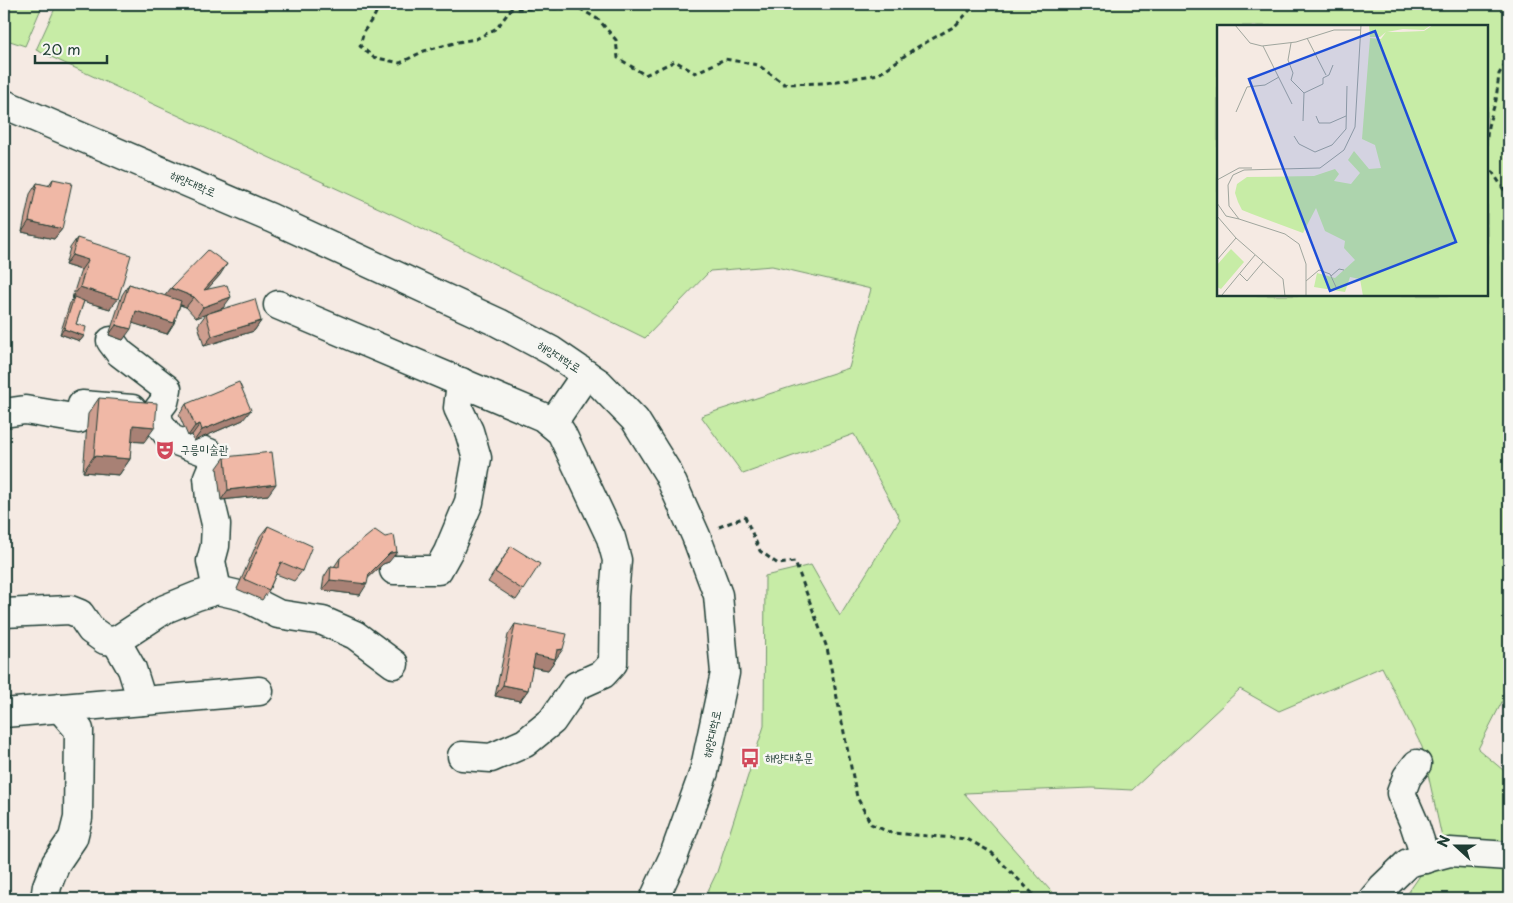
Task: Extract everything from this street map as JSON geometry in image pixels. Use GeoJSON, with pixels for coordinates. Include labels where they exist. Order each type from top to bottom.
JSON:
{"type":"FeatureCollection","features":[{"type":"Feature","properties":{"kind":"street","name":"해양대학로"},"geometry":{"type":"LineString","coordinates":[[4,104],[271,218],[482,315],[552,352],[586,374],[599,383],[635,420],[668,473],[696,536],[718,595],[725,673],[704,772],[673,858],[654,899]]}},
{"type":"Feature","properties":{"kind":"street"},"geometry":{"type":"LineString","coordinates":[[278,305],[543,417],[561,432],[611,538],[617,560],[614,596],[613,663],[603,674],[576,686],[552,721],[525,743],[491,758],[462,756]]}},
{"type":"Feature","properties":{"kind":"street"},"geometry":{"type":"LineString","coordinates":[[111,342],[120,353],[167,389],[164,402],[157,411],[159,423],[171,439],[209,453],[213,465],[208,476],[210,500],[216,524],[212,561],[217,590]]}},
{"type":"Feature","properties":{"kind":"street"},"geometry":{"type":"LineString","coordinates":[[552,424],[586,374]]}},
{"type":"Feature","properties":{"kind":"street"},"geometry":{"type":"LineString","coordinates":[[394,570],[438,570],[448,552],[469,502],[478,458],[469,431],[458,408],[461,382]]}},
{"type":"Feature","properties":{"kind":"street"},"geometry":{"type":"LineString","coordinates":[[4,412],[25,410],[79,419],[82,405],[157,411]]}},
{"type":"Feature","properties":{"kind":"street"},"geometry":{"type":"LineString","coordinates":[[4,613],[70,610],[80,614],[91,630],[105,640],[116,641],[165,609],[217,590],[243,596],[278,614],[322,621],[355,634],[394,664]]}},
{"type":"Feature","properties":{"kind":"street"},"geometry":{"type":"LineString","coordinates":[[116,641],[132,669],[142,701]]}},
{"type":"Feature","properties":{"kind":"street"},"geometry":{"type":"LineString","coordinates":[[4,713],[259,691]]}},
{"type":"Feature","properties":{"kind":"street"},"geometry":{"type":"LineString","coordinates":[[45,899],[47,886],[56,863],[73,838],[78,818],[80,730],[60,708]]}},
{"type":"Feature","properties":{"kind":"street"},"geometry":{"type":"LineString","coordinates":[[1417,764],[1407,777],[1401,794],[1414,823],[1426,859]]}},
{"type":"Feature","properties":{"kind":"street"},"geometry":{"type":"LineString","coordinates":[[1373,899],[1382,886],[1408,863],[1450,852],[1508,856]]}},
{"type":"Feature","properties":{"kind":"path"},"geometry":{"type":"LineString","coordinates":[[380,4],[364,31],[360,46],[373,57],[400,63],[424,51],[476,39],[497,28],[511,9],[579,8],[599,20],[616,40],[618,58],[644,75],[676,60],[695,73],[725,58],[758,65],[784,84],[826,83],[879,74],[914,49],[955,26],[970,10],[971,4]]}},
{"type":"Feature","properties":{"kind":"path"},"geometry":{"type":"LineString","coordinates":[[1488,126],[1496,100],[1499,74],[1509,57]]}},
{"type":"Feature","properties":{"kind":"path"},"geometry":{"type":"LineString","coordinates":[[1488,165],[1504,190],[1509,193]]}},
{"type":"Feature","properties":{"kind":"path"},"geometry":{"type":"LineString","coordinates":[[696,536],[745,517],[760,552],[778,564],[795,562],[827,648],[857,797],[871,824],[891,833],[967,839],[992,852],[1038,899]]}},
{"type":"Feature","properties":{"kind":"path"},"geometry":{"type":"LineString","coordinates":[[1150,899],[1186,899]]}},
{"type":"Feature","properties":{"kind":"green space"},"geometry":{"type":"Polygon","coordinates":[[[4,4],[43,4],[25,46],[4,39],[4,4]]]}},
{"type":"Feature","properties":{"kind":"green space"},"geometry":{"type":"Polygon","coordinates":[[[57,4],[1509,4],[1509,688],[1478,749],[1509,775],[1509,883],[1501,899],[1404,899],[1443,842],[1422,747],[1382,667],[1279,711],[1240,689],[1132,790],[1092,788],[964,793],[1058,899],[704,899],[717,872],[764,726],[765,576],[811,565],[840,616],[900,519],[854,434],[743,474],[701,416],[849,368],[871,289],[772,266],[710,271],[645,338],[407,221],[36,50],[57,4]]]}},
{"type":"Feature","properties":{"kind":"building"},"geometry":{"type":"Polygon","coordinates":[[[53,179],[72,183],[62,229],[29,221],[37,183],[51,186],[53,179]]]}},
{"type":"Feature","properties":{"kind":"building"},"geometry":{"type":"Polygon","coordinates":[[[77,238],[131,255],[118,299],[80,287],[88,260],[72,255],[77,238]]]}},
{"type":"Feature","properties":{"kind":"building"},"geometry":{"type":"Polygon","coordinates":[[[208,250],[227,264],[204,290],[227,285],[231,297],[203,307],[194,297],[171,288],[208,250]]]}},
{"type":"Feature","properties":{"kind":"building"},"geometry":{"type":"Polygon","coordinates":[[[129,284],[181,301],[174,323],[136,311],[131,329],[116,325],[129,284]]]}},
{"type":"Feature","properties":{"kind":"building"},"geometry":{"type":"Polygon","coordinates":[[[74,297],[84,301],[76,324],[86,327],[84,336],[64,329],[74,297]]]}},
{"type":"Feature","properties":{"kind":"building"},"geometry":{"type":"Polygon","coordinates":[[[255,299],[261,321],[212,336],[206,314],[255,299]]]}},
{"type":"Feature","properties":{"kind":"building"},"geometry":{"type":"Polygon","coordinates":[[[239,382],[251,410],[202,430],[200,424],[195,426],[186,404],[239,382]]]}},
{"type":"Feature","properties":{"kind":"building"},"geometry":{"type":"Polygon","coordinates":[[[99,398],[157,403],[155,427],[133,425],[130,459],[94,456],[99,398]]]}},
{"type":"Feature","properties":{"kind":"building"},"geometry":{"type":"Polygon","coordinates":[[[272,452],[276,484],[228,490],[225,457],[272,452]]]}},
{"type":"Feature","properties":{"kind":"building"},"geometry":{"type":"Polygon","coordinates":[[[268,526],[312,546],[302,571],[281,562],[269,590],[244,579],[268,526]]]}},
{"type":"Feature","properties":{"kind":"building"},"geometry":{"type":"Polygon","coordinates":[[[375,530],[385,537],[394,535],[397,552],[390,553],[369,574],[367,584],[330,580],[331,566],[339,567],[340,558],[375,530]]]}},
{"type":"Feature","properties":{"kind":"building"},"geometry":{"type":"Polygon","coordinates":[[[511,546],[540,564],[523,590],[495,572],[511,546]]]}},
{"type":"Feature","properties":{"kind":"building"},"geometry":{"type":"Polygon","coordinates":[[[515,624],[567,634],[563,649],[557,650],[555,659],[535,655],[528,690],[503,685],[515,624]]]}},
{"type":"Feature","properties":{"kind":"place","name":"구릉미술관"},"geometry":{"type":"Point","coordinates":[165,450]}},
{"type":"Feature","properties":{"kind":"place","name":"해양대후문"},"geometry":{"type":"Point","coordinates":[750,758]}}]}
